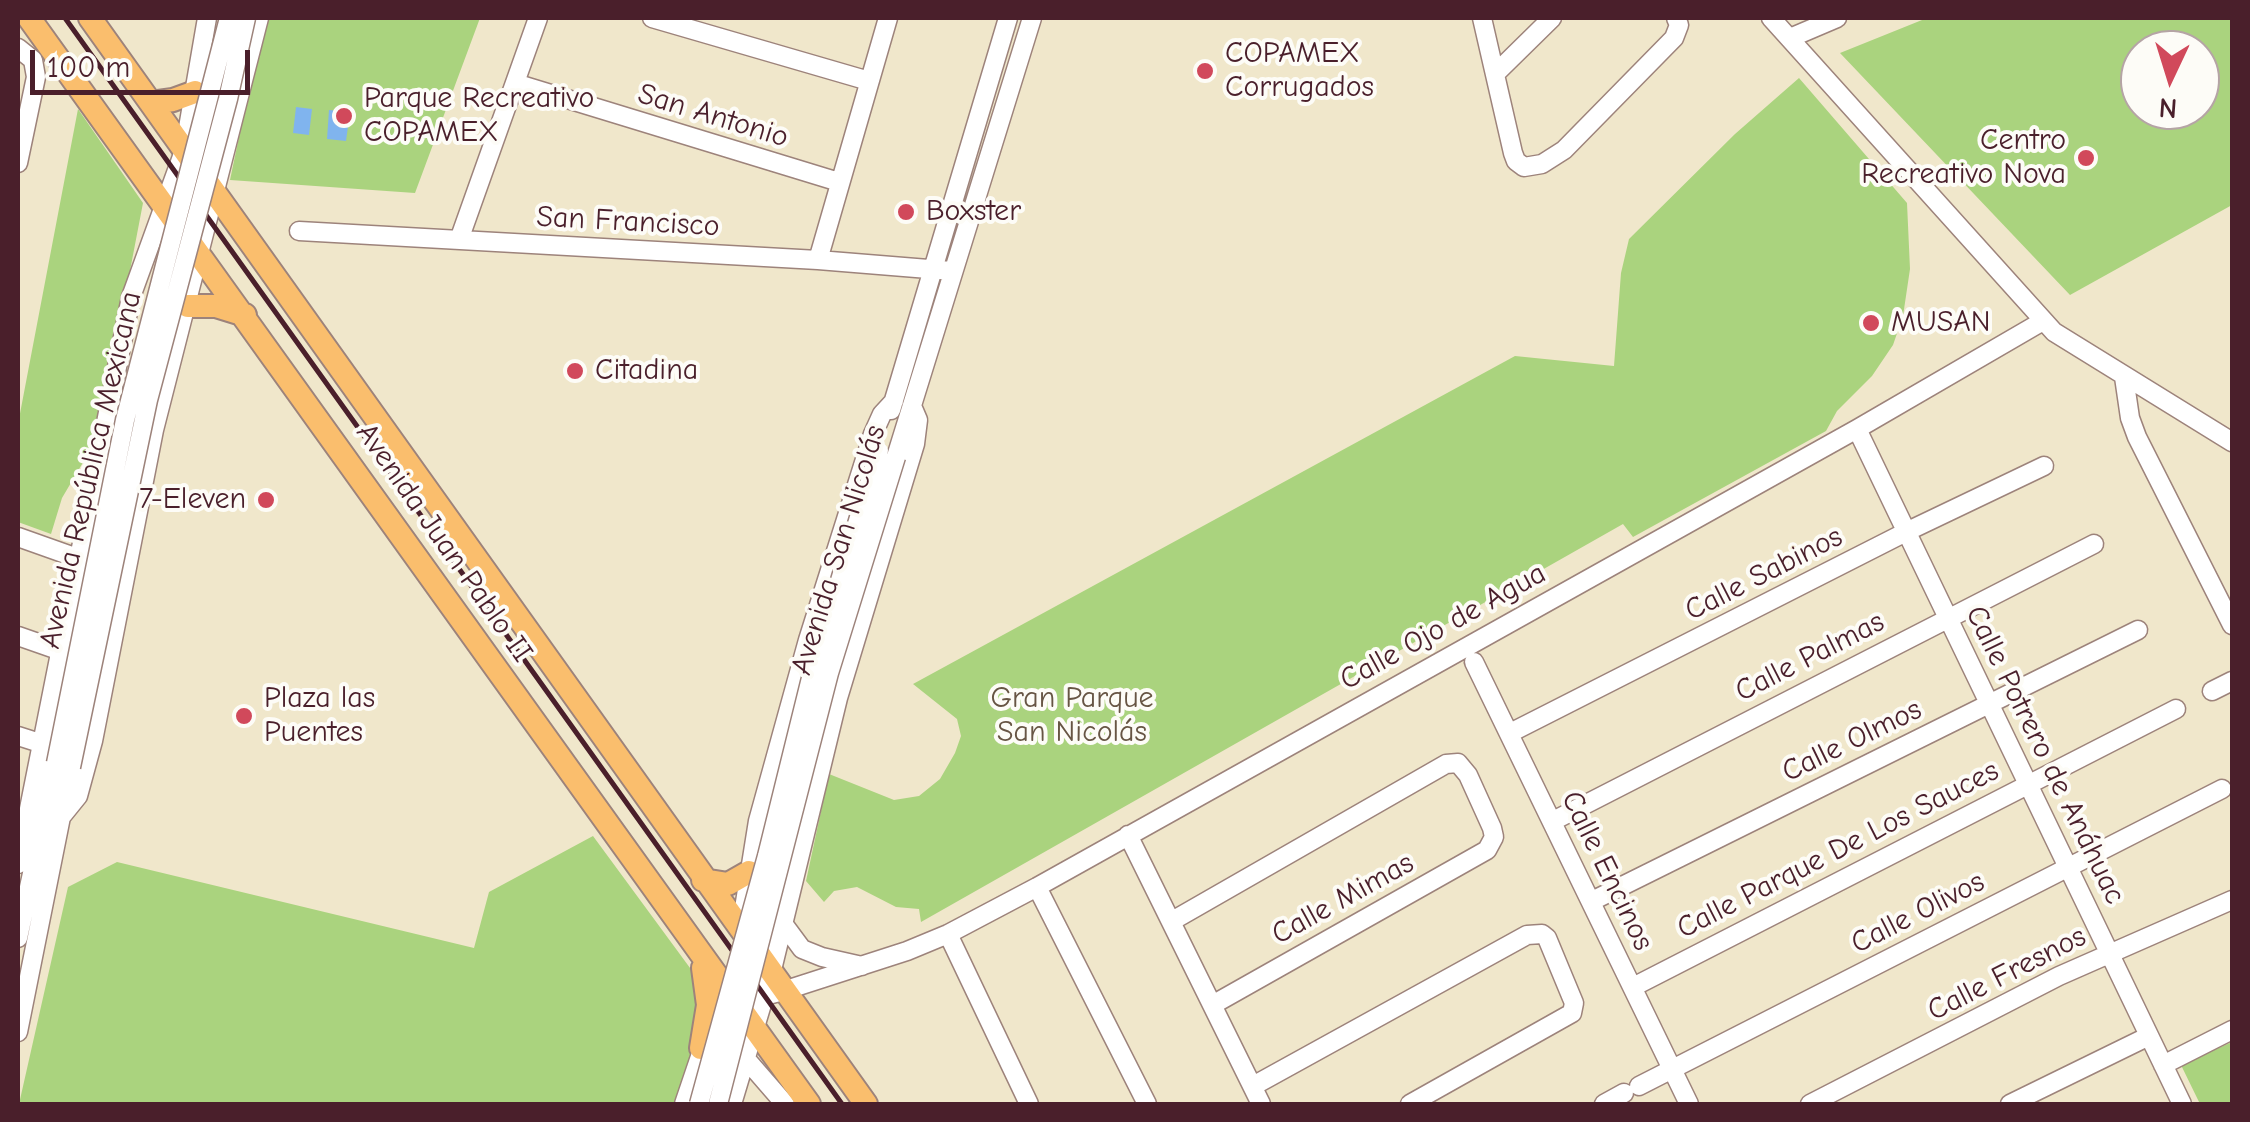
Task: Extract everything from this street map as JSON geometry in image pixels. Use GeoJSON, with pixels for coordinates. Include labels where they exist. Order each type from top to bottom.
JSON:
{"type":"FeatureCollection","features":[{"type":"Feature","properties":{"kind":"main road","name":"Avenida Juan Pablo II"},"geometry":{"type":"LineString","coordinates":[[29,18],[809,1104]]}},
{"type":"Feature","properties":{"kind":"main road","name":"Avenida Juan Pablo II"},"geometry":{"type":"LineString","coordinates":[[90,18],[740,930],[772,987],[866,1104]]}},
{"type":"Feature","properties":{"kind":"main road"},"geometry":{"type":"LineString","coordinates":[[151,103],[173,100],[196,85]]}},
{"type":"Feature","properties":{"kind":"main road"},"geometry":{"type":"LineString","coordinates":[[189,302],[245,316]]}},
{"type":"Feature","properties":{"kind":"main road"},"geometry":{"type":"LineString","coordinates":[[703,880],[748,883]]}},
{"type":"Feature","properties":{"kind":"main road"},"geometry":{"type":"LineString","coordinates":[[700,955],[708,991],[705,1040]]}},
{"type":"Feature","properties":{"kind":"street","name":"Avenida República Mexicana"},"geometry":{"type":"LineString","coordinates":[[18,864],[131,297],[184,151],[207,18]]}},
{"type":"Feature","properties":{"kind":"street","name":"Avenida República Mexicana"},"geometry":{"type":"LineString","coordinates":[[18,1032],[62,817],[63,765],[125,420],[229,18]]}},
{"type":"Feature","properties":{"kind":"street","name":"Avenida República Mexicana"},"geometry":{"type":"LineString","coordinates":[[18,938],[63,765],[148,400],[246,18]]}},
{"type":"Feature","properties":{"kind":"street","name":"Avenida República Mexicana"},"geometry":{"type":"LineString","coordinates":[[62,817],[78,796],[86,770],[154,430],[259,18]]}},
{"type":"Feature","properties":{"kind":"street"},"geometry":{"type":"LineString","coordinates":[[459,240],[538,18]]}},
{"type":"Feature","properties":{"kind":"street"},"geometry":{"type":"LineString","coordinates":[[652,18],[869,81]]}},
{"type":"Feature","properties":{"kind":"street"},"geometry":{"type":"LineString","coordinates":[[818,260],[888,18]]}},
{"type":"Feature","properties":{"kind":"street","name":"Avenida San Nicolás"},"geometry":{"type":"LineString","coordinates":[[718,1104],[903,403],[932,269],[1008,18]]}},
{"type":"Feature","properties":{"kind":"street","name":"Avenida San Nicolás"},"geometry":{"type":"LineString","coordinates":[[903,403],[953,271],[1028,18]]}},
{"type":"Feature","properties":{"kind":"street"},"geometry":{"type":"LineString","coordinates":[[1482,18],[1513,154],[1524,168],[1542,164],[1564,150],[1674,38],[1678,22]]}},
{"type":"Feature","properties":{"kind":"street"},"geometry":{"type":"LineString","coordinates":[[1496,73],[1552,18]]}},
{"type":"Feature","properties":{"kind":"street"},"geometry":{"type":"LineString","coordinates":[[1772,18],[2043,322],[2080,350],[2232,442]]}},
{"type":"Feature","properties":{"kind":"street"},"geometry":{"type":"LineString","coordinates":[[1790,38],[1836,18]]}},
{"type":"Feature","properties":{"kind":"street"},"geometry":{"type":"LineString","coordinates":[[18,163],[36,76],[36,68],[22,51]]}},
{"type":"Feature","properties":{"kind":"street","name":"San Antonio"},"geometry":{"type":"LineString","coordinates":[[514,83],[839,182]]}},
{"type":"Feature","properties":{"kind":"street"},"geometry":{"type":"LineString","coordinates":[[196,85],[222,92],[242,89]]}},
{"type":"Feature","properties":{"kind":"street","name":"San Francisco"},"geometry":{"type":"LineString","coordinates":[[299,231],[953,271]]}},
{"type":"Feature","properties":{"kind":"street"},"geometry":{"type":"LineString","coordinates":[[131,297],[158,288],[189,302]]}},
{"type":"Feature","properties":{"kind":"street","name":"Calle Ojo de Agua"},"geometry":{"type":"LineString","coordinates":[[726,991],[772,987],[862,966],[948,934],[2043,322]]}},
{"type":"Feature","properties":{"kind":"street"},"geometry":{"type":"LineString","coordinates":[[2124,376],[2137,437],[2232,626]]}},
{"type":"Feature","properties":{"kind":"street"},"geometry":{"type":"LineString","coordinates":[[684,1104],[726,991],[772,764],[808,640],[873,434],[882,414],[903,403],[918,420],[916,444],[838,698],[783,916],[772,987],[744,1056],[732,1104]]}},
{"type":"Feature","properties":{"kind":"street","name":"Calle Potrero de Anáhuac"},"geometry":{"type":"LineString","coordinates":[[1856,429],[2182,1104]]}},
{"type":"Feature","properties":{"kind":"street","name":"Avenida San Nicolás"},"geometry":{"type":"LineString","coordinates":[[699,1104],[762,875],[812,670],[888,454]]}},
{"type":"Feature","properties":{"kind":"street","name":"Calle Sabinos"},"geometry":{"type":"LineString","coordinates":[[1510,734],[2044,466]]}},
{"type":"Feature","properties":{"kind":"street"},"geometry":{"type":"LineString","coordinates":[[18,537],[80,559]]}},
{"type":"Feature","properties":{"kind":"street","name":"Calle Palmas"},"geometry":{"type":"LineString","coordinates":[[1552,821],[2094,544]]}},
{"type":"Feature","properties":{"kind":"street","name":"Calle Olmos"},"geometry":{"type":"LineString","coordinates":[[1592,901],[2138,630]]}},
{"type":"Feature","properties":{"kind":"street"},"geometry":{"type":"LineString","coordinates":[[18,636],[61,651]]}},
{"type":"Feature","properties":{"kind":"street","name":"Calle Encinos"},"geometry":{"type":"LineString","coordinates":[[1474,662],[1689,1104]]}},
{"type":"Feature","properties":{"kind":"street"},"geometry":{"type":"LineString","coordinates":[[2212,692],[2232,681]]}},
{"type":"Feature","properties":{"kind":"street","name":"Calle Parque De Los Sauces"},"geometry":{"type":"LineString","coordinates":[[1633,987],[2176,709]]}},
{"type":"Feature","properties":{"kind":"street"},"geometry":{"type":"LineString","coordinates":[[18,736],[43,744]]}},
{"type":"Feature","properties":{"kind":"street","name":"Calle Mimas"},"geometry":{"type":"LineString","coordinates":[[1172,920],[1446,764],[1458,763],[1468,774],[1494,837],[1487,850],[1214,1004]]}},
{"type":"Feature","properties":{"kind":"street","name":"Calle Olivos"},"geometry":{"type":"LineString","coordinates":[[1604,1104],[2222,790]]}},
{"type":"Feature","properties":{"kind":"street"},"geometry":{"type":"LineString","coordinates":[[1128,835],[1262,1104]]}},
{"type":"Feature","properties":{"kind":"street"},"geometry":{"type":"LineString","coordinates":[[748,883],[762,911],[783,916]]}},
{"type":"Feature","properties":{"kind":"street"},"geometry":{"type":"LineString","coordinates":[[1037,887],[1147,1104]]}},
{"type":"Feature","properties":{"kind":"street","name":"Calle Fresnos"},"geometry":{"type":"LineString","coordinates":[[1810,1104],[2059,976],[2232,900]]}},
{"type":"Feature","properties":{"kind":"street"},"geometry":{"type":"LineString","coordinates":[[783,916],[793,942],[812,954],[862,966]]}},
{"type":"Feature","properties":{"kind":"street"},"geometry":{"type":"LineString","coordinates":[[1253,1086],[1536,932],[1547,938],[1574,1003],[1572,1013],[1410,1104]]}},
{"type":"Feature","properties":{"kind":"street"},"geometry":{"type":"LineString","coordinates":[[948,934],[1029,1104]]}},
{"type":"Feature","properties":{"kind":"street"},"geometry":{"type":"LineString","coordinates":[[2163,1064],[2232,1030]]}},
{"type":"Feature","properties":{"kind":"street"},"geometry":{"type":"LineString","coordinates":[[2010,1104],[2149,1036]]}},
{"type":"Feature","properties":{"kind":"street"},"geometry":{"type":"LineString","coordinates":[[705,1040],[744,1056],[785,1104]]}},
{"type":"Feature","properties":{"kind":"green space","name":"Parque Recreativo COPAMEX"},"geometry":{"type":"Polygon","coordinates":[[[264,18],[480,18],[415,193],[230,180],[264,18]]]}},
{"type":"Feature","properties":{"kind":"green space","name":"Centro Recreativo Nova"},"geometry":{"type":"Polygon","coordinates":[[[1927,18],[2232,18],[2232,205],[2070,295],[1840,53],[1927,18]]]}},
{"type":"Feature","properties":{"kind":"green space","name":"Gran Parque San Nicolás"},"geometry":{"type":"Polygon","coordinates":[[[1799,78],[1907,203],[1910,269],[1903,316],[1893,345],[1872,376],[1837,411],[1826,431],[1633,537],[1623,524],[921,922],[919,909],[896,907],[857,887],[834,891],[824,902],[806,881],[829,774],[894,800],[919,796],[940,779],[955,753],[961,736],[957,719],[913,684],[1515,356],[1614,366],[1621,273],[1629,239],[1735,134],[1799,78]]]}},
{"type":"Feature","properties":{"kind":"green space"},"geometry":{"type":"Polygon","coordinates":[[[78,109],[143,203],[98,437],[62,498],[51,534],[18,522],[18,424],[78,109]]]}},
{"type":"Feature","properties":{"kind":"green space"},"geometry":{"type":"Polygon","coordinates":[[[593,836],[704,987],[708,1033],[680,1104],[19,1104],[68,887],[117,862],[474,948],[489,892],[593,836]]]}},
{"type":"Feature","properties":{"kind":"green space"},"geometry":{"type":"Polygon","coordinates":[[[2232,1042],[2232,1104],[2200,1104],[2181,1065],[2232,1042]]]}},
{"type":"Feature","properties":{"kind":"water"},"geometry":{"type":"Polygon","coordinates":[[[296,107],[312,109],[309,135],[293,133],[296,107]]]}},
{"type":"Feature","properties":{"kind":"water"},"geometry":{"type":"Polygon","coordinates":[[[329,110],[350,112],[346,141],[327,139],[329,110]]]}},
{"type":"Feature","properties":{"kind":"railway"},"geometry":{"type":"LineString","coordinates":[[65,18],[842,1104]]}},
{"type":"Feature","properties":{"kind":"place","name":"COPAMEX Corrugados"},"geometry":{"type":"Point","coordinates":[1205,71]}},
{"type":"Feature","properties":{"kind":"place","name":"Parque Recreativo COPAMEX"},"geometry":{"type":"Point","coordinates":[344,116]}},
{"type":"Feature","properties":{"kind":"place","name":"Centro Recreativo Nova"},"geometry":{"type":"Point","coordinates":[2086,158]}},
{"type":"Feature","properties":{"kind":"place","name":"Boxster"},"geometry":{"type":"Point","coordinates":[906,212]}},
{"type":"Feature","properties":{"kind":"place","name":"MUSAN"},"geometry":{"type":"Point","coordinates":[1871,323]}},
{"type":"Feature","properties":{"kind":"place","name":"Citadina"},"geometry":{"type":"Point","coordinates":[575,371]}},
{"type":"Feature","properties":{"kind":"place","name":"7-Eleven"},"geometry":{"type":"Point","coordinates":[266,500]}},
{"type":"Feature","properties":{"kind":"place","name":"Plaza las Puentes"},"geometry":{"type":"Point","coordinates":[244,716]}}]}
